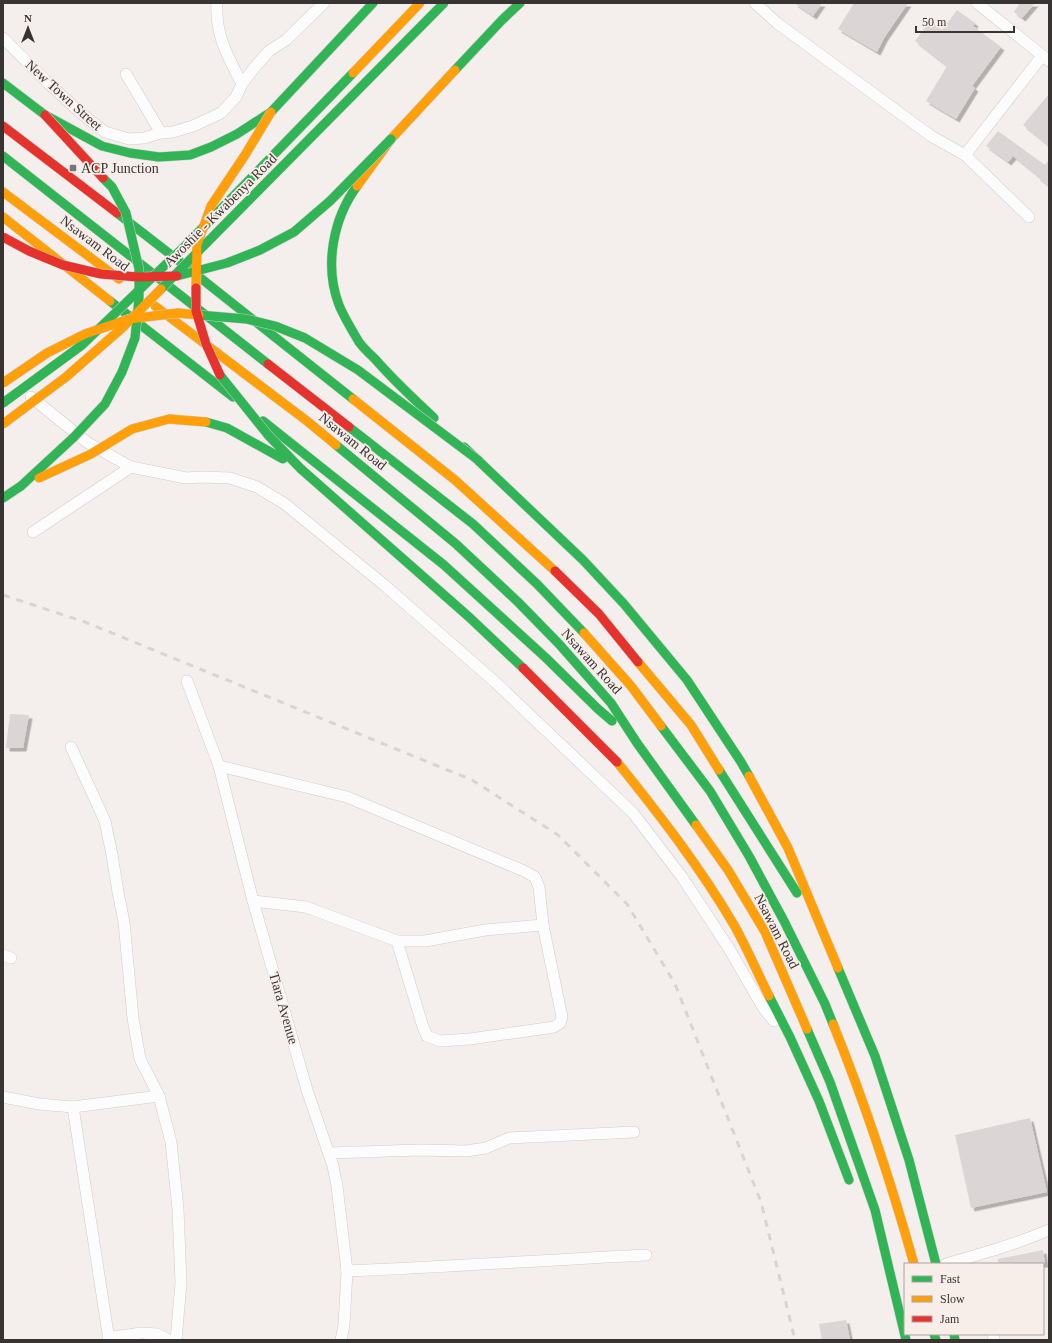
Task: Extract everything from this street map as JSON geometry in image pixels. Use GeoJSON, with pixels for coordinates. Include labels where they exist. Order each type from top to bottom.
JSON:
{"type":"FeatureCollection","features":[{"type":"Feature","properties":{"kind":"main road"},"geometry":{"type":"LineString","coordinates":[[374,3],[271,112],[245,155],[211,206],[197,245],[196,311],[206,344],[220,375],[268,435],[301,469],[469,617],[527,672],[617,762],[660,815],[696,865],[734,926],[790,1037],[819,1101],[852,1187]]}},
{"type":"Feature","properties":{"kind":"main road","name":"Awoshie - Kwabenya Road"},"geometry":{"type":"LineString","coordinates":[[3,403],[82,345],[186,245],[420,3]]}},
{"type":"Feature","properties":{"kind":"main road","name":"Awoshie - Kwabenya Road"},"geometry":{"type":"LineString","coordinates":[[3,424],[66,377],[122,328],[199,252],[444,3]]}},
{"type":"Feature","properties":{"kind":"main road"},"geometry":{"type":"LineString","coordinates":[[3,237],[29,251],[63,266],[101,274],[138,277],[173,277],[227,263],[260,250],[294,232],[330,201],[391,139],[502,20],[520,3]]}},
{"type":"Feature","properties":{"kind":"main road"},"geometry":{"type":"LineString","coordinates":[[3,83],[45,115],[102,146],[130,154],[159,157],[190,154],[212,147],[237,134],[271,112]]}},
{"type":"Feature","properties":{"kind":"main road"},"geometry":{"type":"LineString","coordinates":[[3,498],[21,486],[74,437],[105,404],[122,372],[135,338],[139,298],[139,269],[126,213],[112,187],[45,115]]}},
{"type":"Feature","properties":{"kind":"main road"},"geometry":{"type":"LineString","coordinates":[[3,126],[179,261],[455,480],[553,569],[599,614],[691,725],[767,847],[824,934]]}},
{"type":"Feature","properties":{"kind":"main road"},"geometry":{"type":"LineString","coordinates":[[391,139],[348,198],[340,216],[333,245],[332,276],[339,305],[360,343],[388,374],[583,560],[624,604],[687,680],[741,762],[788,848],[875,1056],[909,1160],[936,1263]]}},
{"type":"Feature","properties":{"kind":"main road","name":"Nsawam Road"},"geometry":{"type":"LineString","coordinates":[[3,156],[473,524],[542,589],[578,626],[631,686],[710,791],[749,856],[784,921],[824,1004],[854,1077],[895,1196],[914,1263]]}},
{"type":"Feature","properties":{"kind":"main road","name":"Nsawam Road"},"geometry":{"type":"LineString","coordinates":[[3,192],[307,421],[456,544],[518,602],[559,644],[611,703],[637,743],[728,870],[765,932],[830,1082],[875,1210],[905,1340]]}},
{"type":"Feature","properties":{"kind":"main road"},"geometry":{"type":"LineString","coordinates":[[3,217],[292,443],[444,565],[545,657],[598,709],[637,743]]}},
{"type":"Feature","properties":{"kind":"main road"},"geometry":{"type":"LineString","coordinates":[[3,383],[47,353],[85,334],[129,319],[178,313],[246,319],[275,326],[304,338],[358,370],[478,460]]}},
{"type":"Feature","properties":{"kind":"main road"},"geometry":{"type":"LineString","coordinates":[[21,486],[91,454],[132,429],[169,419],[203,421],[227,428],[301,469]]}},
{"type":"Feature","properties":{"kind":"main road"},"geometry":{"type":"LineString","coordinates":[[877,1260],[905,1340]]}},
{"type":"Feature","properties":{"kind":"street"},"geometry":{"type":"LineString","coordinates":[[217,3],[216,18],[225,52],[242,84]]}},
{"type":"Feature","properties":{"kind":"street","name":"New Town Street"},"geometry":{"type":"LineString","coordinates":[[3,38],[76,108],[105,132],[129,139],[144,138],[193,126],[222,113],[236,97],[242,84],[254,68],[269,51],[286,40],[324,3]]}},
{"type":"Feature","properties":{"kind":"street"},"geometry":{"type":"LineString","coordinates":[[756,3],[777,23],[931,136],[965,155],[1028,217]]}},
{"type":"Feature","properties":{"kind":"street"},"geometry":{"type":"LineString","coordinates":[[965,155],[1045,58],[977,3]]}},
{"type":"Feature","properties":{"kind":"street"},"geometry":{"type":"LineString","coordinates":[[126,74],[161,133]]}},
{"type":"Feature","properties":{"kind":"street"},"geometry":{"type":"LineString","coordinates":[[3,374],[88,443],[131,466],[186,478],[230,478],[257,487],[284,504],[383,584],[494,681],[633,813],[682,878],[728,947],[764,1009],[776,1024],[790,1037]]}},
{"type":"Feature","properties":{"kind":"street"},"geometry":{"type":"LineString","coordinates":[[33,532],[131,466]]}},
{"type":"Feature","properties":{"kind":"street","name":"Tiara Avenue"},"geometry":{"type":"LineString","coordinates":[[187,681],[219,766],[253,901],[306,1090],[334,1166],[347,1271],[344,1324],[341,1340]]}},
{"type":"Feature","properties":{"kind":"street"},"geometry":{"type":"LineString","coordinates":[[71,747],[105,822],[124,922],[133,1018],[140,1059],[159,1096],[171,1142],[178,1209],[181,1283],[176,1340]]}},
{"type":"Feature","properties":{"kind":"street"},"geometry":{"type":"LineString","coordinates":[[219,766],[347,797],[524,871],[535,878],[539,887],[543,926],[562,1017],[560,1023],[554,1027],[470,1039],[440,1041],[427,1036],[397,941]]}},
{"type":"Feature","properties":{"kind":"street"},"geometry":{"type":"LineString","coordinates":[[253,901],[306,907],[397,941],[425,941],[485,930],[543,926]]}},
{"type":"Feature","properties":{"kind":"street"},"geometry":{"type":"LineString","coordinates":[[3,1097],[39,1104],[73,1106],[159,1096]]}},
{"type":"Feature","properties":{"kind":"street"},"geometry":{"type":"LineString","coordinates":[[73,1106],[108,1339],[141,1332],[157,1334],[169,1340]]}},
{"type":"Feature","properties":{"kind":"street"},"geometry":{"type":"LineString","coordinates":[[329,1153],[420,1150],[466,1151],[486,1148],[509,1138],[634,1132]]}},
{"type":"Feature","properties":{"kind":"street"},"geometry":{"type":"LineString","coordinates":[[954,1263],[979,1260],[1049,1230]]}},
{"type":"Feature","properties":{"kind":"street"},"geometry":{"type":"LineString","coordinates":[[347,1271],[646,1255]]}},
{"type":"Feature","properties":{"kind":"building"},"geometry":{"type":"Polygon","coordinates":[[[794,3],[822,3],[813,16],[794,3]]]}},
{"type":"Feature","properties":{"kind":"building"},"geometry":{"type":"Polygon","coordinates":[[[854,3],[908,3],[884,38],[877,52],[838,29],[854,3]]]}},
{"type":"Feature","properties":{"kind":"building"},"geometry":{"type":"Polygon","coordinates":[[[1020,3],[1035,3],[1022,18],[1014,12],[1020,3]]]}},
{"type":"Feature","properties":{"kind":"building"},"geometry":{"type":"Polygon","coordinates":[[[957,10],[975,23],[973,26],[1001,47],[972,86],[975,88],[956,119],[926,101],[947,66],[915,41],[930,21],[942,30],[957,10]]]}},
{"type":"Feature","properties":{"kind":"building"},"geometry":{"type":"Polygon","coordinates":[[[1049,94],[1049,146],[1023,125],[1049,94]]]}},
{"type":"Feature","properties":{"kind":"building"},"geometry":{"type":"Polygon","coordinates":[[[998,131],[1045,165],[1049,160],[1049,186],[1013,156],[1008,162],[986,146],[998,131]]]}},
{"type":"Feature","properties":{"kind":"building"},"geometry":{"type":"Polygon","coordinates":[[[10,714],[29,715],[23,748],[6,748],[10,714]]]}},
{"type":"Feature","properties":{"kind":"building"},"geometry":{"type":"Polygon","coordinates":[[[1030,1118],[1047,1192],[971,1208],[955,1135],[1030,1118]]]}},
{"type":"Feature","properties":{"kind":"building"},"geometry":{"type":"Polygon","coordinates":[[[1043,1250],[1045,1264],[998,1263],[998,1259],[1043,1250]]]}},
{"type":"Feature","properties":{"kind":"building"},"geometry":{"type":"Polygon","coordinates":[[[846,1320],[850,1340],[822,1340],[819,1324],[846,1320]]]}},
{"type":"Feature","properties":{"kind":"railway"},"geometry":{"type":"LineString","coordinates":[[3,595],[85,622],[472,780],[558,835],[627,904],[675,984],[761,1202],[795,1340]]}},
{"type":"Feature","properties":{"kind":"traffic: fast"},"geometry":{"type":"LineString","coordinates":[[3,83],[45,115],[102,146],[130,153],[159,157],[190,155],[211,147],[237,134],[271,112],[373,3]]}},
{"type":"Feature","properties":{"kind":"traffic: fast"},"geometry":{"type":"LineString","coordinates":[[161,289],[444,3]]}},
{"type":"Feature","properties":{"kind":"traffic: fast"},"geometry":{"type":"LineString","coordinates":[[455,70],[520,3]]}},
{"type":"Feature","properties":{"kind":"traffic: fast"},"geometry":{"type":"LineString","coordinates":[[3,403],[82,345],[186,245],[353,73]]}},
{"type":"Feature","properties":{"kind":"traffic: fast"},"geometry":{"type":"LineString","coordinates":[[177,276],[227,263],[260,250],[294,232],[330,201],[391,139]]}},
{"type":"Feature","properties":{"kind":"traffic: fast"},"geometry":{"type":"LineString","coordinates":[[3,156],[268,364]]}},
{"type":"Feature","properties":{"kind":"traffic: fast"},"geometry":{"type":"LineString","coordinates":[[21,486],[74,437],[105,404],[122,372],[135,338],[139,298],[139,269],[126,213],[112,187],[103,178]]}},
{"type":"Feature","properties":{"kind":"traffic: fast"},"geometry":{"type":"LineString","coordinates":[[357,186],[342,213],[333,243],[332,275],[334,290],[343,314],[359,342],[397,383],[434,418]]}},
{"type":"Feature","properties":{"kind":"traffic: fast"},"geometry":{"type":"LineString","coordinates":[[117,213],[353,399]]}},
{"type":"Feature","properties":{"kind":"traffic: fast"},"geometry":{"type":"LineString","coordinates":[[110,301],[233,397]]}},
{"type":"Feature","properties":{"kind":"traffic: fast"},"geometry":{"type":"LineString","coordinates":[[199,315],[246,319],[275,326],[305,338],[358,370],[478,460]]}},
{"type":"Feature","properties":{"kind":"traffic: fast"},"geometry":{"type":"LineString","coordinates":[[220,375],[268,435],[301,469]]}},
{"type":"Feature","properties":{"kind":"traffic: fast"},"geometry":{"type":"LineString","coordinates":[[263,421],[444,565],[545,657],[612,721]]}},
{"type":"Feature","properties":{"kind":"traffic: fast"},"geometry":{"type":"LineString","coordinates":[[206,422],[227,428],[283,459]]}},
{"type":"Feature","properties":{"kind":"traffic: fast"},"geometry":{"type":"LineString","coordinates":[[349,427],[473,524],[537,584],[584,633]]}},
{"type":"Feature","properties":{"kind":"traffic: fast"},"geometry":{"type":"LineString","coordinates":[[336,445],[456,544],[518,602],[559,644],[611,703],[637,743],[696,825]]}},
{"type":"Feature","properties":{"kind":"traffic: fast"},"geometry":{"type":"LineString","coordinates":[[464,447],[583,560],[624,604],[687,680],[749,776]]}},
{"type":"Feature","properties":{"kind":"traffic: fast"},"geometry":{"type":"LineString","coordinates":[[301,469],[469,617],[523,668]]}},
{"type":"Feature","properties":{"kind":"traffic: fast"},"geometry":{"type":"LineString","coordinates":[[3,498],[21,486]]}},
{"type":"Feature","properties":{"kind":"traffic: fast"},"geometry":{"type":"LineString","coordinates":[[661,726],[710,791],[749,856],[784,921],[825,1004],[833,1024]]}},
{"type":"Feature","properties":{"kind":"traffic: fast"},"geometry":{"type":"LineString","coordinates":[[719,770],[797,893]]}},
{"type":"Feature","properties":{"kind":"traffic: fast"},"geometry":{"type":"LineString","coordinates":[[838,968],[875,1056],[909,1160],[936,1263]]}},
{"type":"Feature","properties":{"kind":"traffic: fast"},"geometry":{"type":"LineString","coordinates":[[769,996],[790,1037],[819,1101],[849,1180]]}},
{"type":"Feature","properties":{"kind":"traffic: fast"},"geometry":{"type":"LineString","coordinates":[[807,1029],[830,1082],[875,1210],[904,1332]]}},
{"type":"Feature","properties":{"kind":"traffic: fast"},"geometry":{"type":"LineString","coordinates":[[905,1335],[906,1340]]}},
{"type":"Feature","properties":{"kind":"traffic: fast"},"geometry":{"type":"LineString","coordinates":[[934,1335],[936,1340]]}},
{"type":"Feature","properties":{"kind":"traffic: fast"},"geometry":{"type":"LineString","coordinates":[[954,1335],[955,1340]]}},
{"type":"Feature","properties":{"kind":"traffic: slow"},"geometry":{"type":"LineString","coordinates":[[353,73],[420,3]]}},
{"type":"Feature","properties":{"kind":"traffic: slow"},"geometry":{"type":"LineString","coordinates":[[357,186],[391,139],[455,70]]}},
{"type":"Feature","properties":{"kind":"traffic: slow"},"geometry":{"type":"LineString","coordinates":[[196,288],[197,245],[211,206],[245,155],[271,112]]}},
{"type":"Feature","properties":{"kind":"traffic: slow"},"geometry":{"type":"LineString","coordinates":[[3,192],[119,279]]}},
{"type":"Feature","properties":{"kind":"traffic: slow"},"geometry":{"type":"LineString","coordinates":[[3,217],[110,301]]}},
{"type":"Feature","properties":{"kind":"traffic: slow"},"geometry":{"type":"LineString","coordinates":[[3,424],[66,377],[122,328],[161,289]]}},
{"type":"Feature","properties":{"kind":"traffic: slow"},"geometry":{"type":"LineString","coordinates":[[155,306],[307,421],[336,445]]}},
{"type":"Feature","properties":{"kind":"traffic: slow"},"geometry":{"type":"LineString","coordinates":[[3,383],[47,353],[85,334],[129,319],[178,313],[199,315]]}},
{"type":"Feature","properties":{"kind":"traffic: slow"},"geometry":{"type":"LineString","coordinates":[[353,399],[455,480],[555,571]]}},
{"type":"Feature","properties":{"kind":"traffic: slow"},"geometry":{"type":"LineString","coordinates":[[39,478],[91,454],[132,429],[169,419],[206,422]]}},
{"type":"Feature","properties":{"kind":"traffic: slow"},"geometry":{"type":"LineString","coordinates":[[584,633],[631,686],[661,726]]}},
{"type":"Feature","properties":{"kind":"traffic: slow"},"geometry":{"type":"LineString","coordinates":[[638,662],[691,725],[719,770]]}},
{"type":"Feature","properties":{"kind":"traffic: slow"},"geometry":{"type":"LineString","coordinates":[[617,762],[664,821],[721,903],[748,951],[769,996]]}},
{"type":"Feature","properties":{"kind":"traffic: slow"},"geometry":{"type":"LineString","coordinates":[[749,776],[788,848],[838,968]]}},
{"type":"Feature","properties":{"kind":"traffic: slow"},"geometry":{"type":"LineString","coordinates":[[696,825],[728,870],[765,932],[807,1029]]}},
{"type":"Feature","properties":{"kind":"traffic: slow"},"geometry":{"type":"LineString","coordinates":[[833,1024],[877,1143],[914,1263]]}},
{"type":"Feature","properties":{"kind":"traffic: jam"},"geometry":{"type":"LineString","coordinates":[[45,115],[103,178]]}},
{"type":"Feature","properties":{"kind":"traffic: jam"},"geometry":{"type":"LineString","coordinates":[[3,126],[117,213]]}},
{"type":"Feature","properties":{"kind":"traffic: jam"},"geometry":{"type":"LineString","coordinates":[[3,237],[29,251],[63,265],[101,274],[138,277],[177,276]]}},
{"type":"Feature","properties":{"kind":"traffic: jam"},"geometry":{"type":"LineString","coordinates":[[196,288],[196,311],[206,344],[220,375]]}},
{"type":"Feature","properties":{"kind":"traffic: jam"},"geometry":{"type":"LineString","coordinates":[[268,364],[349,427]]}},
{"type":"Feature","properties":{"kind":"traffic: jam"},"geometry":{"type":"LineString","coordinates":[[555,571],[599,614],[638,662]]}},
{"type":"Feature","properties":{"kind":"traffic: jam"},"geometry":{"type":"LineString","coordinates":[[523,668],[617,762]]}},
{"type":"Feature","properties":{"kind":"place","name":"ACP Junction"},"geometry":{"type":"Point","coordinates":[73,168]}}]}
